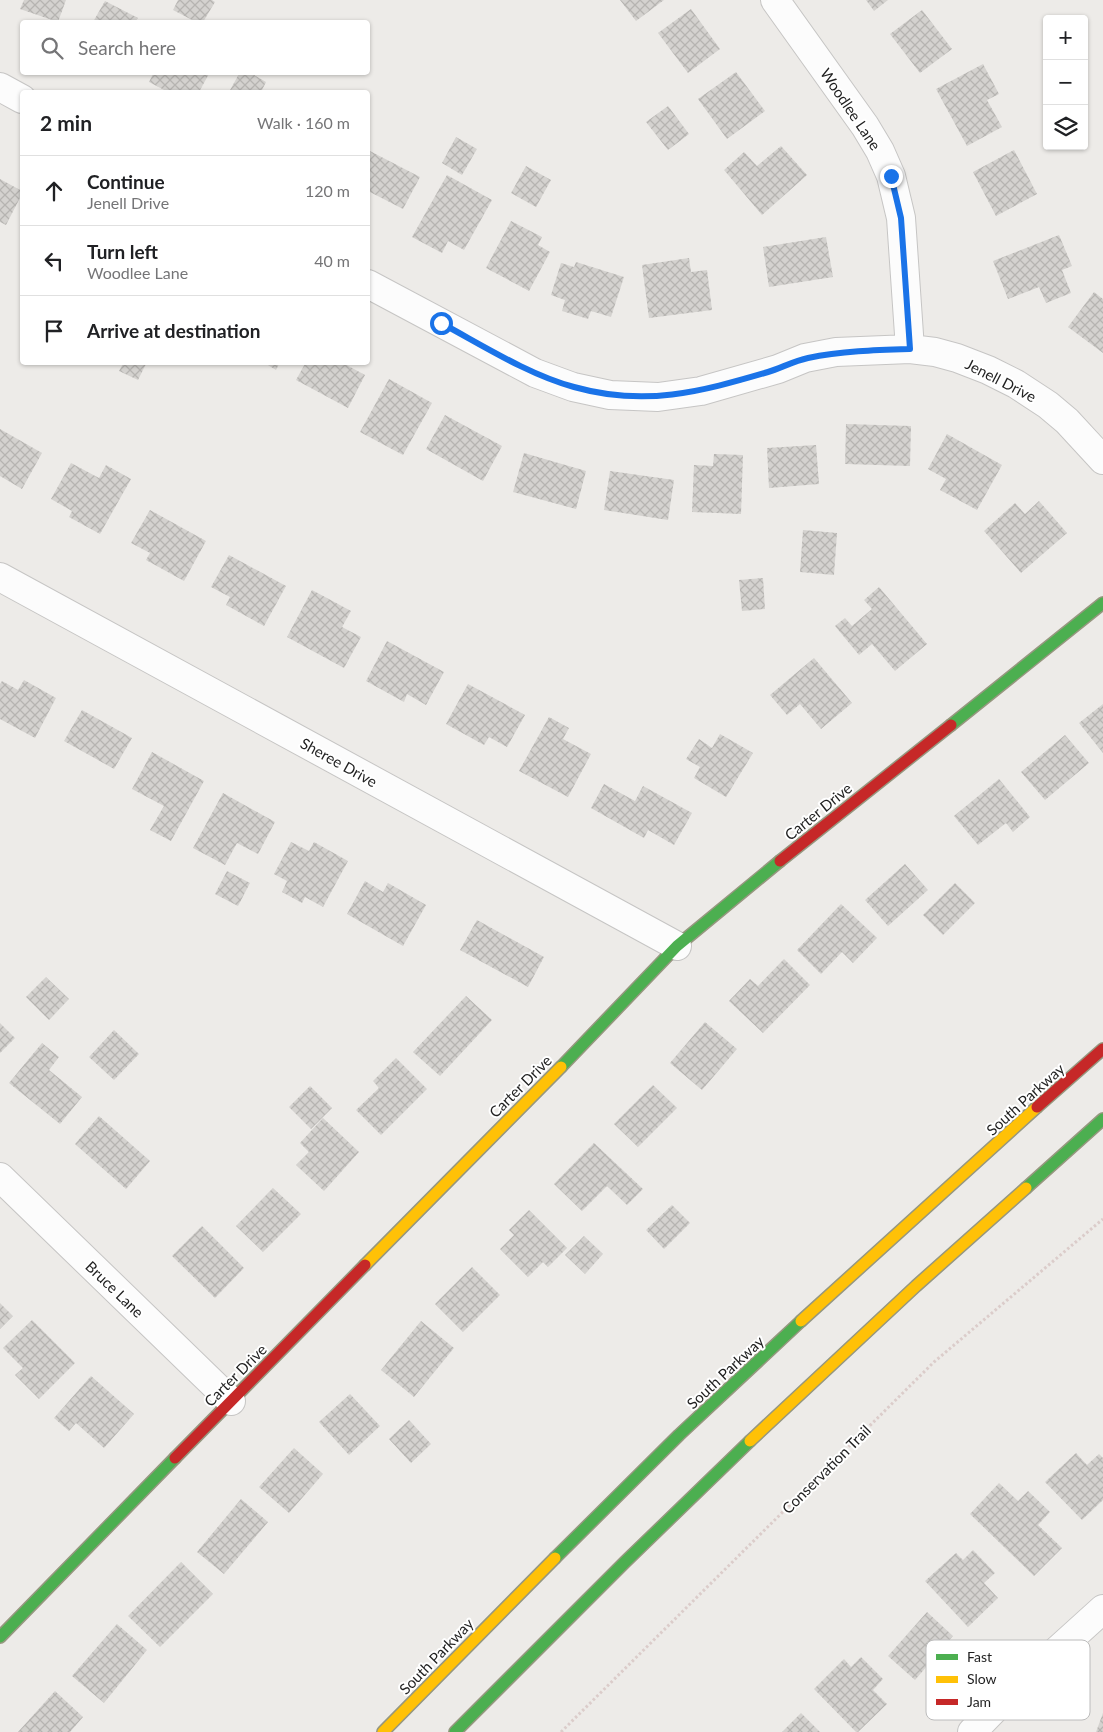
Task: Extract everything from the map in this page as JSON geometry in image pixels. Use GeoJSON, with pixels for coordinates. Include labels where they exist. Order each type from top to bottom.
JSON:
{"type":"FeatureCollection","features":[{"type":"Feature","properties":{"kind":"main road","name":"Carter Drive"},"geometry":{"type":"LineString","coordinates":[[0,1637],[609,1018],[677,946],[780,861],[1103,603]]}},
{"type":"Feature","properties":{"kind":"main road","name":"South Parkway"},"geometry":{"type":"LineString","coordinates":[[384,1732],[554,1557],[722,1395],[876,1251],[1103,1049]]}},
{"type":"Feature","properties":{"kind":"main road"},"geometry":{"type":"LineString","coordinates":[[455,1732],[553,1632],[744,1446],[916,1286],[1103,1119]]}},
{"type":"Feature","properties":{"kind":"street","name":"Woodlee Lane"},"geometry":{"type":"LineString","coordinates":[[775,0],[865,126],[880,151],[891,176],[901,218],[910,349]]}},
{"type":"Feature","properties":{"kind":"street"},"geometry":{"type":"LineString","coordinates":[[0,87],[20,98]]}},
{"type":"Feature","properties":{"kind":"street","name":"Jenell Drive"},"geometry":{"type":"LineString","coordinates":[[370,285],[535,373],[573,387],[610,395],[658,397],[701,390],[778,369],[812,357],[836,352],[910,349],[935,352],[958,358],[1016,384],[1048,405],[1067,421],[1103,460]]}},
{"type":"Feature","properties":{"kind":"street","name":"Sheree Drive"},"geometry":{"type":"LineString","coordinates":[[0,577],[677,946]]}},
{"type":"Feature","properties":{"kind":"street","name":"Bruce Lane"},"geometry":{"type":"LineString","coordinates":[[0,1177],[231,1401]]}},
{"type":"Feature","properties":{"kind":"street"},"geometry":{"type":"LineString","coordinates":[[1068,1640],[1103,1608]]}},
{"type":"Feature","properties":{"kind":"street"},"geometry":{"type":"LineString","coordinates":[[972,1732],[984,1720]]}},
{"type":"Feature","properties":{"kind":"path","name":"Conservation Trail"},"geometry":{"type":"LineString","coordinates":[[561,1732],[934,1362],[1103,1219]]}},
{"type":"Feature","properties":{"kind":"building"},"geometry":{"type":"Polygon","coordinates":[[[24,0],[66,0],[59,20],[52,20],[20,9],[24,0]]]}},
{"type":"Feature","properties":{"kind":"building"},"geometry":{"type":"Polygon","coordinates":[[[178,0],[212,0],[215,2],[204,20],[192,20],[173,10],[178,0]]]}},
{"type":"Feature","properties":{"kind":"building"},"geometry":{"type":"Polygon","coordinates":[[[620,0],[664,0],[636,21],[620,0]]]}},
{"type":"Feature","properties":{"kind":"building"},"geometry":{"type":"Polygon","coordinates":[[[866,0],[888,0],[874,11],[866,0]]]}},
{"type":"Feature","properties":{"kind":"building"},"geometry":{"type":"Polygon","coordinates":[[[105,1],[138,18],[136,20],[94,20],[105,1]]]}},
{"type":"Feature","properties":{"kind":"building"},"geometry":{"type":"Polygon","coordinates":[[[691,9],[720,49],[688,73],[658,33],[691,9]]]}},
{"type":"Feature","properties":{"kind":"building"},"geometry":{"type":"Polygon","coordinates":[[[922,10],[952,49],[920,73],[890,34],[922,10]]]}},
{"type":"Feature","properties":{"kind":"building"},"geometry":{"type":"Polygon","coordinates":[[[983,64],[999,94],[987,100],[1002,127],[967,146],[936,89],[983,64]]]}},
{"type":"Feature","properties":{"kind":"building"},"geometry":{"type":"Polygon","coordinates":[[[736,72],[765,111],[727,139],[698,99],[736,72]]]}},
{"type":"Feature","properties":{"kind":"building"},"geometry":{"type":"Polygon","coordinates":[[[152,75],[208,75],[200,90],[164,90],[149,82],[152,75]]]}},
{"type":"Feature","properties":{"kind":"building"},"geometry":{"type":"Polygon","coordinates":[[[238,75],[254,75],[266,82],[262,90],[230,90],[238,75]]]}},
{"type":"Feature","properties":{"kind":"building"},"geometry":{"type":"Polygon","coordinates":[[[668,106],[689,134],[668,150],[646,122],[668,106]]]}},
{"type":"Feature","properties":{"kind":"building"},"geometry":{"type":"Polygon","coordinates":[[[456,137],[477,149],[462,175],[442,163],[456,137]]]}},
{"type":"Feature","properties":{"kind":"building"},"geometry":{"type":"Polygon","coordinates":[[[781,146],[807,175],[762,215],[724,170],[744,152],[757,166],[781,146]]]}},
{"type":"Feature","properties":{"kind":"building"},"geometry":{"type":"Polygon","coordinates":[[[1014,150],[1037,194],[996,216],[973,172],[1014,150]]]}},
{"type":"Feature","properties":{"kind":"building"},"geometry":{"type":"Polygon","coordinates":[[[370,151],[420,177],[403,209],[370,192],[370,151]]]}},
{"type":"Feature","properties":{"kind":"building"},"geometry":{"type":"Polygon","coordinates":[[[526,166],[551,180],[536,207],[511,193],[526,166]]]}},
{"type":"Feature","properties":{"kind":"building"},"geometry":{"type":"Polygon","coordinates":[[[447,175],[492,200],[464,250],[448,241],[442,253],[412,237],[447,175]]]}},
{"type":"Feature","properties":{"kind":"building"},"geometry":{"type":"Polygon","coordinates":[[[0,179],[20,190],[20,198],[6,225],[0,222],[0,179]]]}},
{"type":"Feature","properties":{"kind":"building"},"geometry":{"type":"Polygon","coordinates":[[[511,221],[542,237],[538,245],[550,252],[529,291],[486,268],[511,221]]]}},
{"type":"Feature","properties":{"kind":"building"},"geometry":{"type":"Polygon","coordinates":[[[1059,235],[1072,266],[1062,270],[1071,293],[1046,303],[1039,287],[1008,299],[993,261],[1059,235]]]}},
{"type":"Feature","properties":{"kind":"building"},"geometry":{"type":"Polygon","coordinates":[[[826,237],[833,277],[769,287],[763,247],[826,237]]]}},
{"type":"Feature","properties":{"kind":"building"},"geometry":{"type":"Polygon","coordinates":[[[689,258],[691,272],[707,270],[712,310],[649,318],[642,265],[689,258]]]}},
{"type":"Feature","properties":{"kind":"building"},"geometry":{"type":"Polygon","coordinates":[[[576,262],[624,277],[611,317],[591,311],[588,319],[562,311],[565,300],[551,295],[561,263],[574,267],[576,262]]]}},
{"type":"Feature","properties":{"kind":"building"},"geometry":{"type":"Polygon","coordinates":[[[1094,292],[1103,299],[1103,353],[1068,327],[1094,292]]]}},
{"type":"Feature","properties":{"kind":"building"},"geometry":{"type":"Polygon","coordinates":[[[122,365],[146,365],[138,380],[119,371],[122,365]]]}},
{"type":"Feature","properties":{"kind":"building"},"geometry":{"type":"Polygon","coordinates":[[[268,365],[278,365],[276,370],[268,365]]]}},
{"type":"Feature","properties":{"kind":"building"},"geometry":{"type":"Polygon","coordinates":[[[304,365],[347,365],[365,375],[348,408],[296,380],[304,365]]]}},
{"type":"Feature","properties":{"kind":"building"},"geometry":{"type":"Polygon","coordinates":[[[389,379],[432,403],[403,455],[360,432],[389,379]]]}},
{"type":"Feature","properties":{"kind":"building"},"geometry":{"type":"Polygon","coordinates":[[[445,415],[502,446],[483,481],[426,449],[445,415]]]}},
{"type":"Feature","properties":{"kind":"building"},"geometry":{"type":"Polygon","coordinates":[[[846,424],[911,426],[910,466],[845,464],[846,424]]]}},
{"type":"Feature","properties":{"kind":"building"},"geometry":{"type":"Polygon","coordinates":[[[0,429],[42,453],[22,489],[0,476],[0,429]]]}},
{"type":"Feature","properties":{"kind":"building"},"geometry":{"type":"Polygon","coordinates":[[[947,434],[1002,465],[977,510],[940,490],[946,479],[928,469],[947,434]]]}},
{"type":"Feature","properties":{"kind":"building"},"geometry":{"type":"Polygon","coordinates":[[[816,445],[819,484],[769,488],[767,448],[816,445]]]}},
{"type":"Feature","properties":{"kind":"building"},"geometry":{"type":"Polygon","coordinates":[[[524,453],[586,471],[576,509],[513,492],[524,453]]]}},
{"type":"Feature","properties":{"kind":"building"},"geometry":{"type":"Polygon","coordinates":[[[714,454],[743,455],[741,514],[692,512],[694,465],[713,466],[714,454]]]}},
{"type":"Feature","properties":{"kind":"building"},"geometry":{"type":"Polygon","coordinates":[[[71,463],[99,478],[106,465],[131,479],[100,534],[69,517],[72,511],[51,499],[71,463]]]}},
{"type":"Feature","properties":{"kind":"building"},"geometry":{"type":"Polygon","coordinates":[[[610,471],[674,480],[668,520],[604,510],[610,471]]]}},
{"type":"Feature","properties":{"kind":"building"},"geometry":{"type":"Polygon","coordinates":[[[1039,501],[1067,533],[1021,573],[984,531],[1015,503],[1025,514],[1039,501]]]}},
{"type":"Feature","properties":{"kind":"building"},"geometry":{"type":"Polygon","coordinates":[[[150,510],[206,541],[184,581],[146,560],[150,553],[131,543],[150,510]]]}},
{"type":"Feature","properties":{"kind":"building"},"geometry":{"type":"Polygon","coordinates":[[[803,530],[837,533],[834,575],[800,572],[803,530]]]}},
{"type":"Feature","properties":{"kind":"building"},"geometry":{"type":"Polygon","coordinates":[[[229,555],[286,586],[264,626],[226,605],[230,597],[211,587],[229,555]]]}},
{"type":"Feature","properties":{"kind":"building"},"geometry":{"type":"Polygon","coordinates":[[[763,578],[765,609],[742,611],[739,580],[763,578]]]}},
{"type":"Feature","properties":{"kind":"building"},"geometry":{"type":"Polygon","coordinates":[[[879,587],[927,644],[895,671],[872,644],[859,655],[835,626],[845,618],[852,626],[872,609],[864,600],[879,587]]]}},
{"type":"Feature","properties":{"kind":"building"},"geometry":{"type":"Polygon","coordinates":[[[312,590],[351,611],[342,627],[361,637],[344,668],[287,637],[312,590]]]}},
{"type":"Feature","properties":{"kind":"building"},"geometry":{"type":"Polygon","coordinates":[[[387,641],[444,672],[426,705],[407,694],[404,702],[366,681],[387,641]]]}},
{"type":"Feature","properties":{"kind":"building"},"geometry":{"type":"Polygon","coordinates":[[[814,658],[852,703],[821,729],[800,704],[787,715],[770,695],[814,658]]]}},
{"type":"Feature","properties":{"kind":"building"},"geometry":{"type":"Polygon","coordinates":[[[24,680],[56,698],[35,738],[0,719],[0,684],[2,681],[18,690],[24,680]]]}},
{"type":"Feature","properties":{"kind":"building"},"geometry":{"type":"Polygon","coordinates":[[[468,684],[525,715],[507,747],[489,737],[484,745],[446,724],[468,684]]]}},
{"type":"Feature","properties":{"kind":"building"},"geometry":{"type":"Polygon","coordinates":[[[1103,704],[1103,753],[1079,723],[1103,704]]]}},
{"type":"Feature","properties":{"kind":"building"},"geometry":{"type":"Polygon","coordinates":[[[82,710],[132,738],[114,769],[64,741],[82,710]]]}},
{"type":"Feature","properties":{"kind":"building"},"geometry":{"type":"Polygon","coordinates":[[[549,717],[569,728],[563,739],[591,754],[568,797],[519,771],[549,717]]]}},
{"type":"Feature","properties":{"kind":"building"},"geometry":{"type":"Polygon","coordinates":[[[720,734],[753,753],[726,797],[694,778],[700,767],[686,759],[699,739],[712,748],[720,734]]]}},
{"type":"Feature","properties":{"kind":"building"},"geometry":{"type":"Polygon","coordinates":[[[1065,735],[1089,763],[1045,800],[1021,772],[1065,735]]]}},
{"type":"Feature","properties":{"kind":"building"},"geometry":{"type":"Polygon","coordinates":[[[152,752],[204,781],[171,841],[150,830],[164,806],[132,789],[152,752]]]}},
{"type":"Feature","properties":{"kind":"building"},"geometry":{"type":"Polygon","coordinates":[[[999,779],[1030,817],[1013,832],[1006,823],[978,845],[954,816],[999,779]]]}},
{"type":"Feature","properties":{"kind":"building"},"geometry":{"type":"Polygon","coordinates":[[[604,784],[635,801],[643,786],[692,813],[674,845],[648,830],[644,838],[591,808],[604,784]]]}},
{"type":"Feature","properties":{"kind":"building"},"geometry":{"type":"Polygon","coordinates":[[[223,793],[275,822],[258,854],[237,843],[225,865],[193,848],[223,793]]]}},
{"type":"Feature","properties":{"kind":"building"},"geometry":{"type":"Polygon","coordinates":[[[291,842],[309,851],[314,842],[348,861],[323,907],[305,897],[302,903],[282,892],[287,881],[274,874],[291,842]]]}},
{"type":"Feature","properties":{"kind":"building"},"geometry":{"type":"Polygon","coordinates":[[[905,864],[928,890],[888,926],[865,900],[905,864]]]}},
{"type":"Feature","properties":{"kind":"building"},"geometry":{"type":"Polygon","coordinates":[[[227,871],[250,883],[238,906],[215,894],[227,871]]]}},
{"type":"Feature","properties":{"kind":"building"},"geometry":{"type":"Polygon","coordinates":[[[365,881],[383,892],[388,883],[426,905],[403,946],[347,914],[365,881]]]}},
{"type":"Feature","properties":{"kind":"building"},"geometry":{"type":"Polygon","coordinates":[[[955,883],[975,903],[943,935],[923,915],[955,883]]]}},
{"type":"Feature","properties":{"kind":"building"},"geometry":{"type":"Polygon","coordinates":[[[841,904],[877,938],[853,963],[842,952],[821,974],[797,950],[841,904]]]}},
{"type":"Feature","properties":{"kind":"building"},"geometry":{"type":"Polygon","coordinates":[[[477,920],[544,957],[528,987],[460,950],[477,920]]]}},
{"type":"Feature","properties":{"kind":"building"},"geometry":{"type":"Polygon","coordinates":[[[784,959],[810,985],[763,1033],[729,1001],[750,979],[758,986],[784,959]]]}},
{"type":"Feature","properties":{"kind":"building"},"geometry":{"type":"Polygon","coordinates":[[[46,977],[69,999],[49,1020],[26,997],[46,977]]]}},
{"type":"Feature","properties":{"kind":"building"},"geometry":{"type":"Polygon","coordinates":[[[466,996],[492,1020],[440,1076],[413,1052],[466,996]]]}},
{"type":"Feature","properties":{"kind":"building"},"geometry":{"type":"Polygon","coordinates":[[[705,1022],[737,1049],[702,1090],[670,1063],[705,1022]]]}},
{"type":"Feature","properties":{"kind":"building"},"geometry":{"type":"Polygon","coordinates":[[[0,1023],[15,1038],[0,1053],[0,1023]]]}},
{"type":"Feature","properties":{"kind":"building"},"geometry":{"type":"Polygon","coordinates":[[[114,1030],[139,1054],[114,1080],[89,1057],[114,1030]]]}},
{"type":"Feature","properties":{"kind":"building"},"geometry":{"type":"Polygon","coordinates":[[[42,1043],[59,1057],[49,1070],[82,1097],[60,1124],[9,1083],[42,1043]]]}},
{"type":"Feature","properties":{"kind":"building"},"geometry":{"type":"Polygon","coordinates":[[[396,1058],[427,1089],[381,1135],[356,1110],[379,1088],[373,1081],[396,1058]]]}},
{"type":"Feature","properties":{"kind":"building"},"geometry":{"type":"Polygon","coordinates":[[[653,1085],[677,1108],[638,1147],[614,1124],[653,1085]]]}},
{"type":"Feature","properties":{"kind":"building"},"geometry":{"type":"Polygon","coordinates":[[[310,1086],[332,1108],[311,1129],[289,1107],[310,1086]]]}},
{"type":"Feature","properties":{"kind":"building"},"geometry":{"type":"Polygon","coordinates":[[[99,1116],[150,1161],[126,1189],[75,1144],[99,1116]]]}},
{"type":"Feature","properties":{"kind":"building"},"geometry":{"type":"Polygon","coordinates":[[[323,1118],[359,1152],[324,1191],[296,1165],[309,1152],[300,1143],[323,1118]]]}},
{"type":"Feature","properties":{"kind":"building"},"geometry":{"type":"Polygon","coordinates":[[[594,1143],[643,1189],[627,1205],[607,1186],[582,1211],[554,1184],[594,1143]]]}},
{"type":"Feature","properties":{"kind":"building"},"geometry":{"type":"Polygon","coordinates":[[[273,1188],[301,1214],[263,1252],[236,1226],[273,1188]]]}},
{"type":"Feature","properties":{"kind":"building"},"geometry":{"type":"Polygon","coordinates":[[[672,1205],[690,1223],[664,1249],[646,1230],[672,1205]]]}},
{"type":"Feature","properties":{"kind":"building"},"geometry":{"type":"Polygon","coordinates":[[[529,1210],[567,1248],[548,1267],[543,1262],[528,1277],[500,1249],[514,1235],[509,1230],[529,1210]]]}},
{"type":"Feature","properties":{"kind":"building"},"geometry":{"type":"Polygon","coordinates":[[[202,1226],[244,1268],[215,1298],[172,1256],[202,1226]]]}},
{"type":"Feature","properties":{"kind":"building"},"geometry":{"type":"Polygon","coordinates":[[[584,1236],[603,1254],[585,1274],[565,1255],[584,1236]]]}},
{"type":"Feature","properties":{"kind":"building"},"geometry":{"type":"Polygon","coordinates":[[[472,1267],[500,1295],[463,1332],[435,1304],[472,1267]]]}},
{"type":"Feature","properties":{"kind":"building"},"geometry":{"type":"Polygon","coordinates":[[[0,1303],[13,1316],[0,1329],[0,1303]]]}},
{"type":"Feature","properties":{"kind":"building"},"geometry":{"type":"Polygon","coordinates":[[[32,1320],[75,1363],[39,1399],[15,1375],[23,1368],[3,1348],[32,1320]]]}},
{"type":"Feature","properties":{"kind":"building"},"geometry":{"type":"Polygon","coordinates":[[[421,1321],[454,1348],[414,1397],[381,1370],[421,1321]]]}},
{"type":"Feature","properties":{"kind":"building"},"geometry":{"type":"Polygon","coordinates":[[[91,1376],[134,1414],[104,1448],[76,1423],[69,1431],[54,1418],[91,1376]]]}},
{"type":"Feature","properties":{"kind":"building"},"geometry":{"type":"Polygon","coordinates":[[[350,1394],[380,1426],[349,1455],[319,1422],[350,1394]]]}},
{"type":"Feature","properties":{"kind":"building"},"geometry":{"type":"Polygon","coordinates":[[[409,1420],[431,1444],[411,1463],[389,1439],[409,1420]]]}},
{"type":"Feature","properties":{"kind":"building"},"geometry":{"type":"Polygon","coordinates":[[[294,1448],[323,1474],[289,1513],[259,1487],[294,1448]]]}},
{"type":"Feature","properties":{"kind":"building"},"geometry":{"type":"Polygon","coordinates":[[[1076,1453],[1087,1465],[1099,1454],[1103,1458],[1103,1500],[1082,1520],[1045,1482],[1076,1453]]]}},
{"type":"Feature","properties":{"kind":"building"},"geometry":{"type":"Polygon","coordinates":[[[999,1483],[1018,1501],[1028,1491],[1050,1512],[1038,1525],[1062,1548],[1034,1576],[970,1514],[999,1483]]]}},
{"type":"Feature","properties":{"kind":"building"},"geometry":{"type":"Polygon","coordinates":[[[241,1499],[268,1522],[224,1574],[197,1552],[241,1499]]]}},
{"type":"Feature","properties":{"kind":"building"},"geometry":{"type":"Polygon","coordinates":[[[973,1550],[995,1573],[984,1583],[998,1598],[968,1627],[925,1581],[956,1553],[963,1560],[973,1550]]]}},
{"type":"Feature","properties":{"kind":"building"},"geometry":{"type":"Polygon","coordinates":[[[181,1562],[213,1594],[160,1647],[128,1616],[181,1562]]]}},
{"type":"Feature","properties":{"kind":"building"},"geometry":{"type":"Polygon","coordinates":[[[927,1612],[953,1636],[950,1640],[926,1640],[926,1667],[915,1680],[888,1656],[927,1612]]]}},
{"type":"Feature","properties":{"kind":"building"},"geometry":{"type":"Polygon","coordinates":[[[117,1624],[147,1650],[104,1703],[72,1676],[117,1624]]]}},
{"type":"Feature","properties":{"kind":"building"},"geometry":{"type":"Polygon","coordinates":[[[861,1657],[883,1679],[873,1690],[887,1704],[856,1732],[814,1689],[844,1659],[851,1667],[861,1657]]]}},
{"type":"Feature","properties":{"kind":"building"},"geometry":{"type":"Polygon","coordinates":[[[55,1691],[83,1717],[70,1732],[18,1732],[55,1691]]]}},
{"type":"Feature","properties":{"kind":"building"},"geometry":{"type":"Polygon","coordinates":[[[801,1713],[820,1732],[782,1732],[801,1713]]]}},
{"type":"Feature","properties":{"kind":"building"},"geometry":{"type":"Polygon","coordinates":[[[1103,1713],[1103,1732],[1096,1732],[1103,1713]]]}},
{"type":"Feature","properties":{"kind":"traffic: fast"},"geometry":{"type":"LineString","coordinates":[[951,725],[1103,603]]}},
{"type":"Feature","properties":{"kind":"traffic: fast"},"geometry":{"type":"LineString","coordinates":[[561,1067],[677,946],[780,861]]}},
{"type":"Feature","properties":{"kind":"traffic: fast"},"geometry":{"type":"LineString","coordinates":[[1026,1188],[1103,1119]]}},
{"type":"Feature","properties":{"kind":"traffic: fast"},"geometry":{"type":"LineString","coordinates":[[555,1558],[679,1435],[801,1321]]}},
{"type":"Feature","properties":{"kind":"traffic: fast"},"geometry":{"type":"LineString","coordinates":[[455,1732],[625,1562],[750,1441]]}},
{"type":"Feature","properties":{"kind":"traffic: fast"},"geometry":{"type":"LineString","coordinates":[[0,1637],[175,1458]]}},
{"type":"Feature","properties":{"kind":"traffic: slow"},"geometry":{"type":"LineString","coordinates":[[365,1265],[561,1067]]}},
{"type":"Feature","properties":{"kind":"traffic: slow"},"geometry":{"type":"LineString","coordinates":[[801,1321],[1037,1107]]}},
{"type":"Feature","properties":{"kind":"traffic: slow"},"geometry":{"type":"LineString","coordinates":[[750,1441],[916,1286],[1026,1188]]}},
{"type":"Feature","properties":{"kind":"traffic: slow"},"geometry":{"type":"LineString","coordinates":[[383,1732],[555,1558]]}},
{"type":"Feature","properties":{"kind":"traffic: jam"},"geometry":{"type":"LineString","coordinates":[[780,861],[951,725]]}},
{"type":"Feature","properties":{"kind":"traffic: jam"},"geometry":{"type":"LineString","coordinates":[[1037,1107],[1103,1049]]}},
{"type":"Feature","properties":{"kind":"traffic: jam"},"geometry":{"type":"LineString","coordinates":[[175,1458],[365,1265]]}},
{"type":"Feature","properties":{"kind":"route"},"geometry":{"type":"LineString","coordinates":[[441,323],[535,373],[573,387],[610,395],[658,397],[701,390],[778,369],[805,358],[836,352],[910,349],[901,218],[891,176]]}}]}
